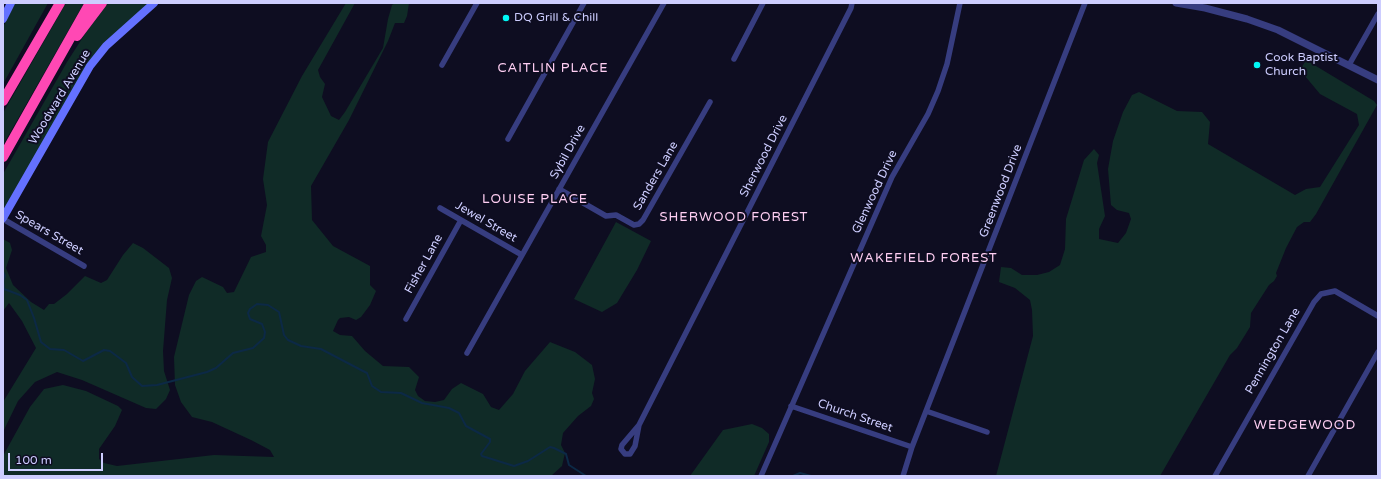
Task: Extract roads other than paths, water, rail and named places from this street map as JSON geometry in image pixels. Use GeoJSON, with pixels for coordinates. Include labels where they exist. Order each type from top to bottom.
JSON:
{"type":"FeatureCollection","features":[{"type":"Feature","properties":{"kind":"highway"},"geometry":{"type":"LineString","coordinates":[[32,51],[53,3]]}},
{"type":"Feature","properties":{"kind":"highway"},"geometry":{"type":"LineString","coordinates":[[3,101],[60,3]]}},
{"type":"Feature","properties":{"kind":"highway"},"geometry":{"type":"LineString","coordinates":[[3,157],[90,3]]}},
{"type":"Feature","properties":{"kind":"highway"},"geometry":{"type":"LineString","coordinates":[[42,87],[102,3]]}},
{"type":"Feature","properties":{"kind":"main road"},"geometry":{"type":"LineString","coordinates":[[3,19],[11,3]]}},
{"type":"Feature","properties":{"kind":"main road","name":"Woodward Avenue"},"geometry":{"type":"LineString","coordinates":[[3,219],[90,66],[106,46],[154,3]]}},
{"type":"Feature","properties":{"kind":"street"},"geometry":{"type":"LineString","coordinates":[[442,65],[477,3]]}},
{"type":"Feature","properties":{"kind":"street"},"geometry":{"type":"LineString","coordinates":[[508,139],[584,3]]}},
{"type":"Feature","properties":{"kind":"street","name":"Sybil Drive"},"geometry":{"type":"LineString","coordinates":[[467,353],[664,3]]}},
{"type":"Feature","properties":{"kind":"street"},"geometry":{"type":"LineString","coordinates":[[734,59],[764,3]]}},
{"type":"Feature","properties":{"kind":"street","name":"Sherwood Drive"},"geometry":{"type":"LineString","coordinates":[[639,425],[635,446],[630,454],[625,454],[621,449],[622,446],[639,425],[851,8],[852,3]]}},
{"type":"Feature","properties":{"kind":"street","name":"Glenwood Drive"},"geometry":{"type":"LineString","coordinates":[[761,476],[892,177],[925,119],[938,91],[951,49],[960,3]]}},
{"type":"Feature","properties":{"kind":"street","name":"Greenwood Drive"},"geometry":{"type":"LineString","coordinates":[[903,476],[912,447],[1085,3]]}},
{"type":"Feature","properties":{"kind":"street"},"geometry":{"type":"LineString","coordinates":[[1176,3],[1219,11],[1278,30],[1378,80]]}},
{"type":"Feature","properties":{"kind":"street"},"geometry":{"type":"LineString","coordinates":[[1349,65],[1378,14]]}},
{"type":"Feature","properties":{"kind":"street","name":"Sanders Lane"},"geometry":{"type":"LineString","coordinates":[[559,189],[606,216],[616,215],[634,225],[639,224],[643,220],[710,102]]}},
{"type":"Feature","properties":{"kind":"street","name":"Jewel Street"},"geometry":{"type":"LineString","coordinates":[[440,208],[522,256]]}},
{"type":"Feature","properties":{"kind":"street","name":"Spears Street"},"geometry":{"type":"LineString","coordinates":[[3,219],[84,266]]}},
{"type":"Feature","properties":{"kind":"street","name":"Fisher Lane"},"geometry":{"type":"LineString","coordinates":[[406,319],[461,220]]}},
{"type":"Feature","properties":{"kind":"street","name":"Pennington Lane"},"geometry":{"type":"LineString","coordinates":[[1215,476],[1320,294],[1335,291],[1378,316]]}},
{"type":"Feature","properties":{"kind":"street"},"geometry":{"type":"LineString","coordinates":[[1308,476],[1378,352]]}},
{"type":"Feature","properties":{"kind":"street","name":"Church Street"},"geometry":{"type":"LineString","coordinates":[[791,406],[912,447]]}},
{"type":"Feature","properties":{"kind":"street"},"geometry":{"type":"LineString","coordinates":[[926,411],[987,432]]}},
{"type":"Feature","properties":{"kind":"waterway"},"geometry":{"type":"LineString","coordinates":[[3,272],[5,276],[3,281],[4,289],[20,295],[27,300],[41,342],[50,349],[64,350],[83,361],[104,350],[110,351],[126,363],[132,377],[142,386],[157,385],[207,372],[216,368],[233,353],[253,348],[264,338],[265,332],[262,324],[250,319],[248,313],[250,309],[257,304],[268,305],[279,312],[284,335],[288,340],[301,346],[321,349],[367,373],[372,386],[381,392],[401,393],[422,403],[449,408],[459,413],[466,426],[490,439],[490,442],[481,454],[482,456],[514,466],[528,461],[550,447],[566,454],[569,465],[586,476]]}},
{"type":"Feature","properties":{"kind":"waterway"},"geometry":{"type":"LineString","coordinates":[[793,476],[800,473],[811,476]]}},
{"type":"Feature","properties":{"kind":"place","name":"DQ Grill & Chill"},"geometry":{"type":"Point","coordinates":[506,18]}},
{"type":"Feature","properties":{"kind":"place","name":"Cook Baptist Church"},"geometry":{"type":"Point","coordinates":[1257,65]}},
{"type":"Feature","properties":{"kind":"district","name":"CAITLIN PLACE"},"geometry":{"type":"Point","coordinates":[553,69]}},
{"type":"Feature","properties":{"kind":"district","name":"LOUISE PLACE"},"geometry":{"type":"Point","coordinates":[535,200]}},
{"type":"Feature","properties":{"kind":"district","name":"SHERWOOD FOREST"},"geometry":{"type":"Point","coordinates":[734,218]}},
{"type":"Feature","properties":{"kind":"district","name":"WAKEFIELD FOREST"},"geometry":{"type":"Point","coordinates":[924,259]}},
{"type":"Feature","properties":{"kind":"district","name":"WEDGEWOOD"},"geometry":{"type":"Point","coordinates":[1305,426]}}]}
